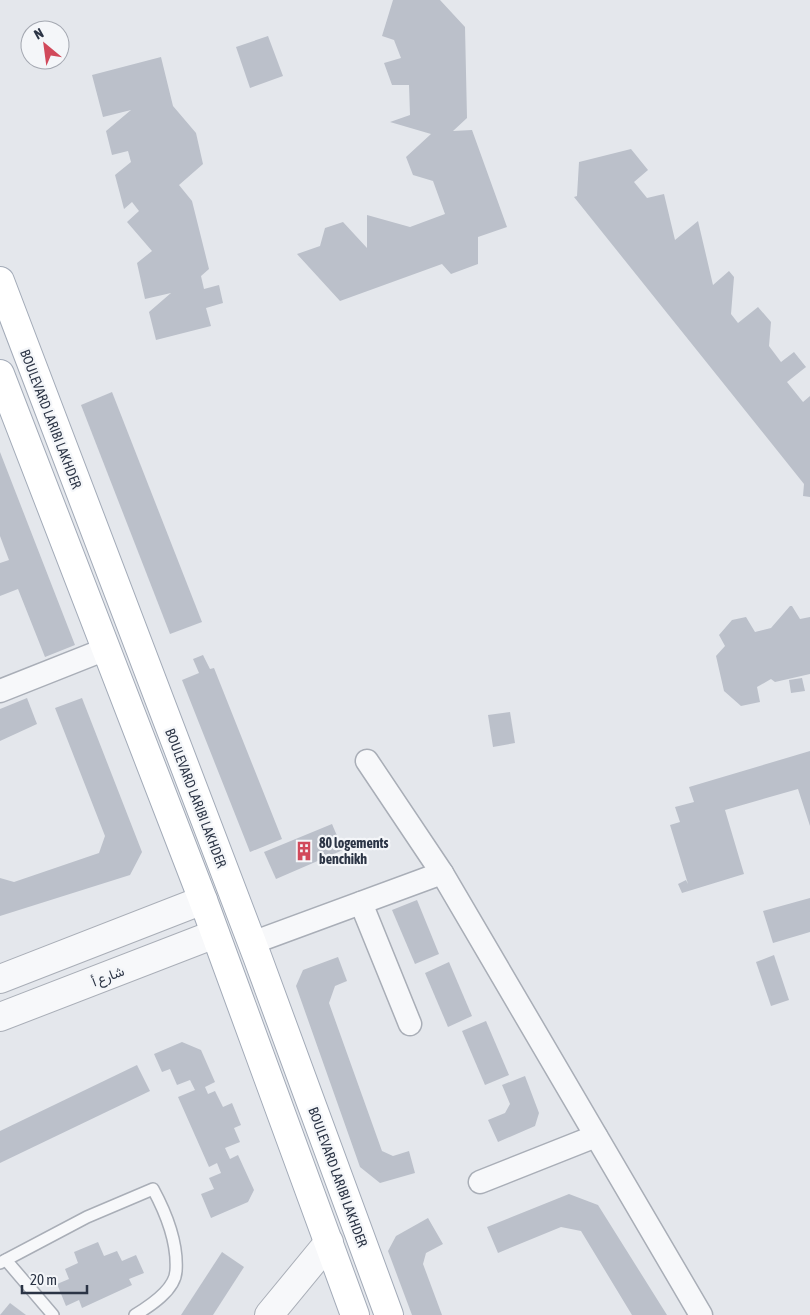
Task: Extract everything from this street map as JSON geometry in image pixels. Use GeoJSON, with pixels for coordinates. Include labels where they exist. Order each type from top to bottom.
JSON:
{"type":"FeatureCollection","features":[{"type":"Feature","properties":{"kind":"main road","name":"BOULEVARD LARIBI LAKHDER"},"geometry":{"type":"LineString","coordinates":[[0,281],[252,943],[389,1315]]}},
{"type":"Feature","properties":{"kind":"main road"},"geometry":{"type":"LineString","coordinates":[[0,374],[203,900],[355,1315]]}},
{"type":"Feature","properties":{"kind":"main road"},"geometry":{"type":"LineString","coordinates":[[203,900],[237,907],[215,934]]}},
{"type":"Feature","properties":{"kind":"main road"},"geometry":{"type":"LineString","coordinates":[[332,1253],[358,1231]]}},
{"type":"Feature","properties":{"kind":"street"},"geometry":{"type":"LineString","coordinates":[[0,691],[106,649]]}},
{"type":"Feature","properties":{"kind":"street"},"geometry":{"type":"LineString","coordinates":[[367,761],[442,873],[701,1315]]}},
{"type":"Feature","properties":{"kind":"street"},"geometry":{"type":"LineString","coordinates":[[252,943],[442,873]]}},
{"type":"Feature","properties":{"kind":"street"},"geometry":{"type":"LineString","coordinates":[[0,979],[203,900]]}},
{"type":"Feature","properties":{"kind":"street"},"geometry":{"type":"LineString","coordinates":[[361,903],[410,1024]]}},
{"type":"Feature","properties":{"kind":"street","name":"شارع أ"},"geometry":{"type":"LineString","coordinates":[[0,1017],[215,934]]}},
{"type":"Feature","properties":{"kind":"street"},"geometry":{"type":"LineString","coordinates":[[480,1182],[596,1136]]}},
{"type":"Feature","properties":{"kind":"street"},"geometry":{"type":"LineString","coordinates":[[269,1315],[332,1253]]}},
{"type":"Feature","properties":{"kind":"street"},"geometry":{"type":"LineString","coordinates":[[293,1315],[332,1253]]}},
{"type":"Feature","properties":{"kind":"lane"},"geometry":{"type":"LineString","coordinates":[[53,1315],[3,1262],[87,1216],[153,1189],[166,1213],[176,1272],[168,1288],[150,1306],[135,1315]]}},
{"type":"Feature","properties":{"kind":"building"},"geometry":{"type":"Polygon","coordinates":[[[393,0],[440,0],[465,27],[467,118],[453,131],[472,130],[507,227],[478,237],[478,264],[451,274],[442,264],[340,301],[297,254],[320,246],[325,228],[343,222],[367,248],[367,215],[410,227],[445,214],[433,181],[413,175],[406,157],[431,134],[390,122],[410,115],[409,85],[392,85],[384,63],[401,58],[394,40],[382,36],[393,0]]]}},
{"type":"Feature","properties":{"kind":"building"},"geometry":{"type":"Polygon","coordinates":[[[268,36],[283,76],[250,88],[236,47],[268,36]]]}},
{"type":"Feature","properties":{"kind":"building"},"geometry":{"type":"Polygon","coordinates":[[[161,57],[173,106],[196,133],[203,164],[179,185],[192,201],[209,269],[201,276],[204,289],[219,285],[223,303],[206,308],[211,326],[156,340],[149,312],[171,293],[145,299],[137,263],[152,251],[127,222],[139,211],[132,202],[124,209],[115,175],[131,162],[128,151],[112,155],[106,131],[131,110],[103,117],[92,75],[161,57]]]}},
{"type":"Feature","properties":{"kind":"building"},"geometry":{"type":"Polygon","coordinates":[[[631,149],[648,170],[634,182],[647,198],[664,194],[675,240],[698,221],[713,285],[729,271],[734,277],[731,314],[738,323],[758,307],[771,322],[769,346],[781,362],[794,352],[806,367],[787,382],[803,402],[810,396],[810,497],[803,496],[804,484],[574,197],[577,196],[579,162],[631,149]]]}},
{"type":"Feature","properties":{"kind":"building"},"geometry":{"type":"Polygon","coordinates":[[[112,392],[202,622],[170,634],[81,405],[112,392]]]}},
{"type":"Feature","properties":{"kind":"building"},"geometry":{"type":"Polygon","coordinates":[[[0,452],[75,645],[45,657],[18,589],[0,596],[0,563],[9,560],[0,536],[0,452]]]}},
{"type":"Feature","properties":{"kind":"building"},"geometry":{"type":"Polygon","coordinates":[[[792,606],[800,619],[810,617],[810,674],[775,682],[771,679],[757,687],[760,702],[741,706],[724,691],[716,656],[725,646],[719,635],[732,620],[746,617],[755,632],[771,628],[792,606]]]}},
{"type":"Feature","properties":{"kind":"building"},"geometry":{"type":"Polygon","coordinates":[[[203,655],[210,669],[214,668],[282,839],[250,852],[182,680],[199,673],[193,659],[203,655]]]}},
{"type":"Feature","properties":{"kind":"building"},"geometry":{"type":"Polygon","coordinates":[[[802,678],[805,691],[791,693],[789,680],[802,678]]]}},
{"type":"Feature","properties":{"kind":"building"},"geometry":{"type":"Polygon","coordinates":[[[27,698],[37,724],[0,741],[0,709],[27,698]]]}},
{"type":"Feature","properties":{"kind":"building"},"geometry":{"type":"Polygon","coordinates":[[[82,698],[142,852],[130,875],[0,916],[0,878],[14,882],[99,853],[105,836],[55,708],[82,698]]]}},
{"type":"Feature","properties":{"kind":"building"},"geometry":{"type":"Polygon","coordinates":[[[510,712],[515,743],[493,747],[488,715],[510,712]]]}},
{"type":"Feature","properties":{"kind":"building"},"geometry":{"type":"Polygon","coordinates":[[[810,751],[810,826],[798,789],[725,810],[744,874],[682,893],[678,884],[686,880],[688,884],[670,825],[680,822],[675,807],[694,802],[689,787],[810,751]]]}},
{"type":"Feature","properties":{"kind":"building","name":"80 logements benchikh"},"geometry":{"type":"Polygon","coordinates":[[[332,824],[343,850],[276,879],[264,852],[332,824]]]}},
{"type":"Feature","properties":{"kind":"building"},"geometry":{"type":"Polygon","coordinates":[[[810,898],[810,932],[773,943],[763,911],[810,898]]]}},
{"type":"Feature","properties":{"kind":"building"},"geometry":{"type":"Polygon","coordinates":[[[417,900],[439,954],[415,964],[392,910],[417,900]]]}},
{"type":"Feature","properties":{"kind":"building"},"geometry":{"type":"Polygon","coordinates":[[[774,955],[789,1000],[771,1006],[756,962],[774,955]]]}},
{"type":"Feature","properties":{"kind":"building"},"geometry":{"type":"Polygon","coordinates":[[[338,957],[347,981],[335,986],[329,1003],[382,1151],[393,1156],[409,1151],[415,1173],[380,1183],[360,1167],[296,986],[303,970],[338,957]]]}},
{"type":"Feature","properties":{"kind":"building"},"geometry":{"type":"Polygon","coordinates":[[[449,962],[472,1016],[448,1027],[425,973],[449,962]]]}},
{"type":"Feature","properties":{"kind":"building"},"geometry":{"type":"Polygon","coordinates":[[[486,1021],[509,1075],[485,1085],[462,1031],[486,1021]]]}},
{"type":"Feature","properties":{"kind":"building"},"geometry":{"type":"Polygon","coordinates":[[[182,1042],[201,1050],[215,1082],[205,1087],[208,1094],[215,1091],[223,1107],[232,1103],[241,1125],[234,1128],[240,1142],[225,1148],[230,1159],[238,1155],[254,1190],[248,1202],[211,1218],[201,1194],[214,1189],[209,1178],[221,1173],[217,1163],[209,1167],[178,1097],[195,1090],[190,1080],[177,1085],[170,1069],[162,1072],[154,1054],[182,1042]]]}},
{"type":"Feature","properties":{"kind":"building"},"geometry":{"type":"Polygon","coordinates":[[[137,1065],[150,1091],[0,1163],[0,1131],[137,1065]]]}},
{"type":"Feature","properties":{"kind":"building"},"geometry":{"type":"Polygon","coordinates":[[[525,1076],[539,1113],[535,1126],[498,1142],[488,1120],[505,1113],[510,1104],[502,1085],[525,1076]]]}},
{"type":"Feature","properties":{"kind":"building"},"geometry":{"type":"Polygon","coordinates":[[[569,1194],[598,1205],[667,1315],[632,1315],[581,1231],[561,1227],[498,1253],[487,1227],[569,1194]]]}},
{"type":"Feature","properties":{"kind":"building"},"geometry":{"type":"Polygon","coordinates":[[[428,1218],[443,1244],[426,1253],[423,1264],[442,1315],[412,1315],[388,1251],[396,1236],[428,1218]]]}},
{"type":"Feature","properties":{"kind":"building"},"geometry":{"type":"Polygon","coordinates":[[[98,1242],[104,1256],[117,1251],[122,1261],[136,1255],[144,1273],[129,1279],[132,1285],[82,1308],[79,1300],[66,1306],[57,1284],[69,1279],[65,1269],[78,1263],[74,1252],[98,1242]]]}},
{"type":"Feature","properties":{"kind":"building"},"geometry":{"type":"Polygon","coordinates":[[[222,1252],[244,1267],[213,1315],[181,1315],[222,1252]]]}},
{"type":"Feature","properties":{"kind":"building"},"geometry":{"type":"Polygon","coordinates":[[[10,1303],[26,1315],[0,1315],[10,1303]]]}},
{"type":"Feature","properties":{"kind":"place","name":"80 logements benchikh"},"geometry":{"type":"Point","coordinates":[304,851]}}]}
